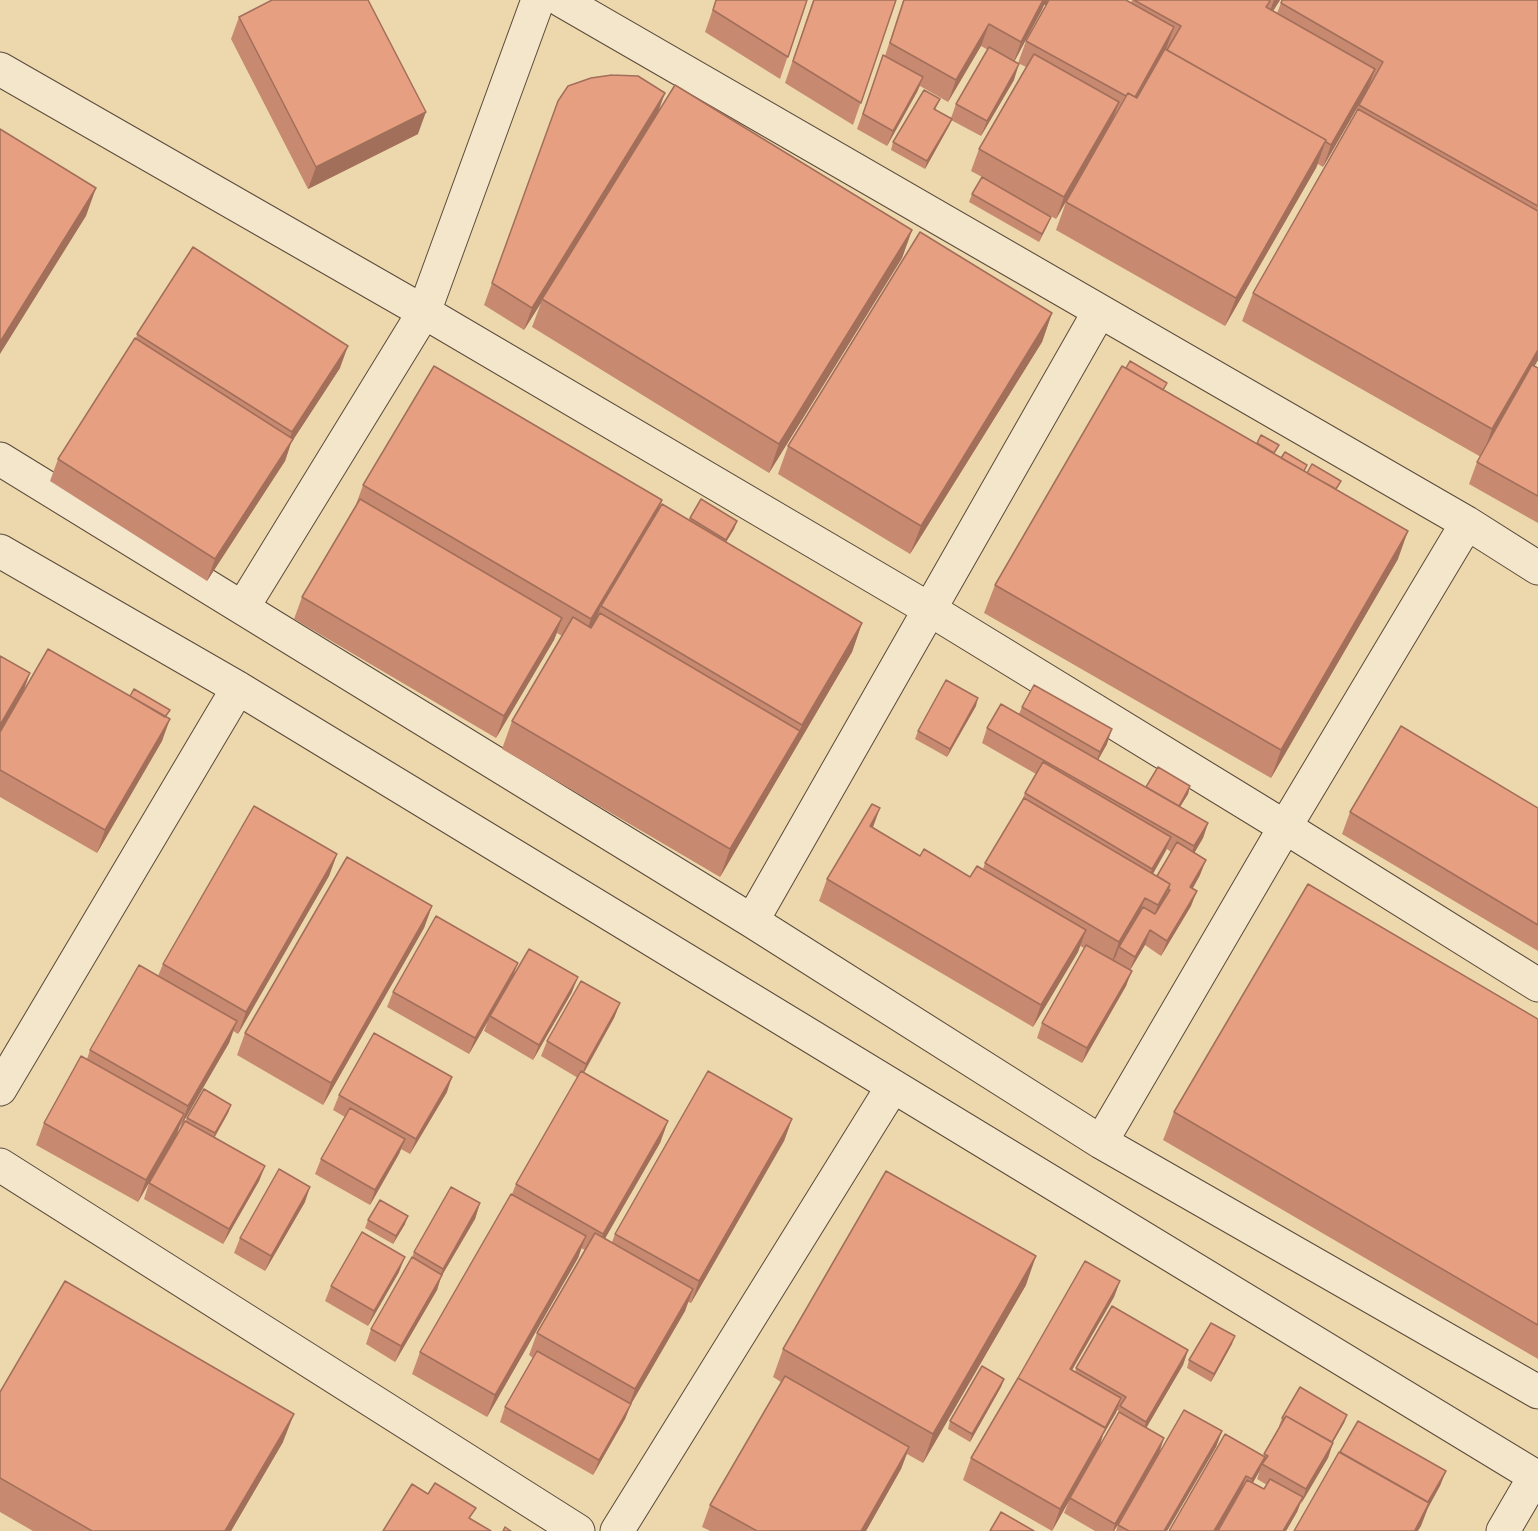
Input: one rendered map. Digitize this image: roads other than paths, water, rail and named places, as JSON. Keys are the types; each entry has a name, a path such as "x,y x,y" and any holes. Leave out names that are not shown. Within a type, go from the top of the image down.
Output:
{"street":[{"path":"243,607 424,312 538,0"},
{"path":"561,0 1467,524 1538,568"},
{"path":"0,69 424,312 929,609 1538,984"},
{"path":"752,921 1100,312"},
{"path":"0,459 752,921 1101,1142 1538,1392"},
{"path":"1101,1142 1285,827 1467,524"},
{"path":"0,551 238,688 1537,1476 1503,1531"},
{"path":"0,1089 238,688"},
{"path":"617,1531 893,1086"},
{"path":"0,1165 578,1531"}]}
